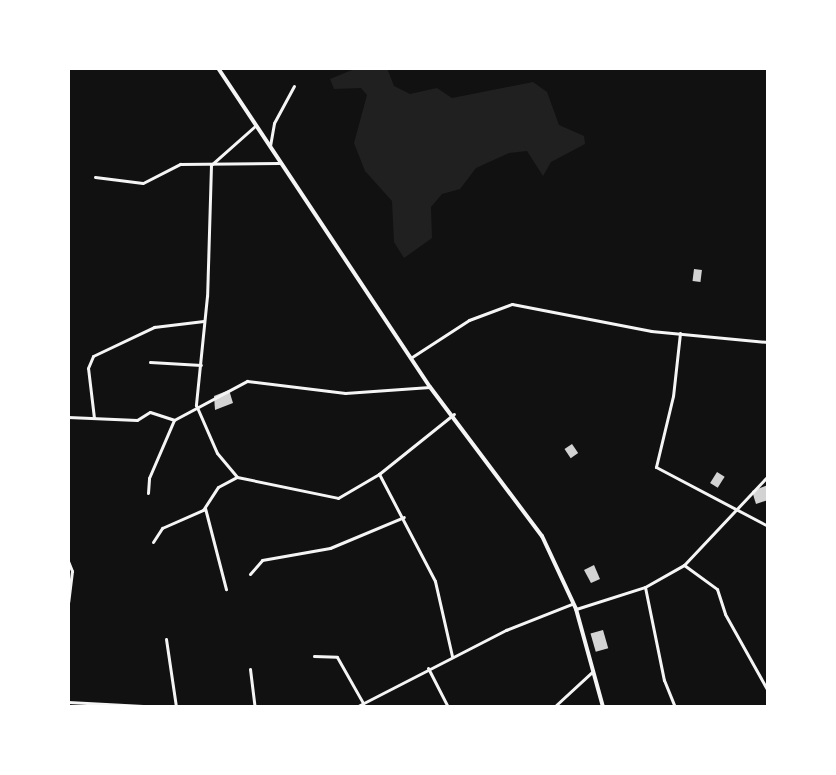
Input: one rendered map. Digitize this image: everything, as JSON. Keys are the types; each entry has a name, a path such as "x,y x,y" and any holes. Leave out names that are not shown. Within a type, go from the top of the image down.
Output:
{"main road":[{"path":"218,68 430,387 454,414 542,536 575,606 603,707"}],"street":[{"path":"270,150 274,123 294,86"},
{"path":"255,126 211,165 204,321 196,405 217,453 237,477 338,498 379,474 454,414"},
{"path":"95,177 143,183 164,176 175,164 279,163"},
{"path":"412,357 469,320 512,304 680,333 768,342"},
{"path":"94,418 90,358 154,327 204,321"},
{"path":"680,333 673,396 656,467 768,526"},
{"path":"150,362 201,365"},
{"path":"148,493 149,478 174,420 196,405 258,379 322,392 430,387"},
{"path":"68,417 137,420 150,412 174,420"},
{"path":"379,474 404,517 441,597 452,656"},
{"path":"356,707 452,656 575,606 645,587 684,565 711,541 735,507 768,476"},
{"path":"153,542 162,528 205,508 218,487 237,477"},
{"path":"205,508 226,589"},
{"path":"250,574 262,560 330,548 404,517"},
{"path":"68,561 68,602"},
{"path":"684,565 703,574 717,589 768,691"},
{"path":"645,587 664,680 675,707"},
{"path":"166,639 176,707"},
{"path":"314,656 337,657 363,703"},
{"path":"428,668 448,707"},
{"path":"250,669 255,707"},
{"path":"554,707 593,671"},
{"path":"68,702 162,707"}],"shaded area":[{"path":"357,68 387,68 394,86 410,94 437,88 452,98 533,82 547,92 559,125 584,136 585,144 551,162 543,176 527,151 509,153 476,168 460,189 442,194 431,207 432,238 404,258 394,242 392,201 365,171 354,143 367,95 361,88 334,89 330,79"}],"building":[{"path":"694,269 702,270 700,282 693,281"},
{"path":"229,390 233,403 215,410 214,396"},
{"path":"572,444 578,453 571,458 565,449"},
{"path":"717,472 725,477 718,488 710,483"},
{"path":"768,485 768,500 756,504 752,491"},
{"path":"594,565 600,579 591,583 584,570"},
{"path":"603,630 608,648 596,652 591,634"}]}
